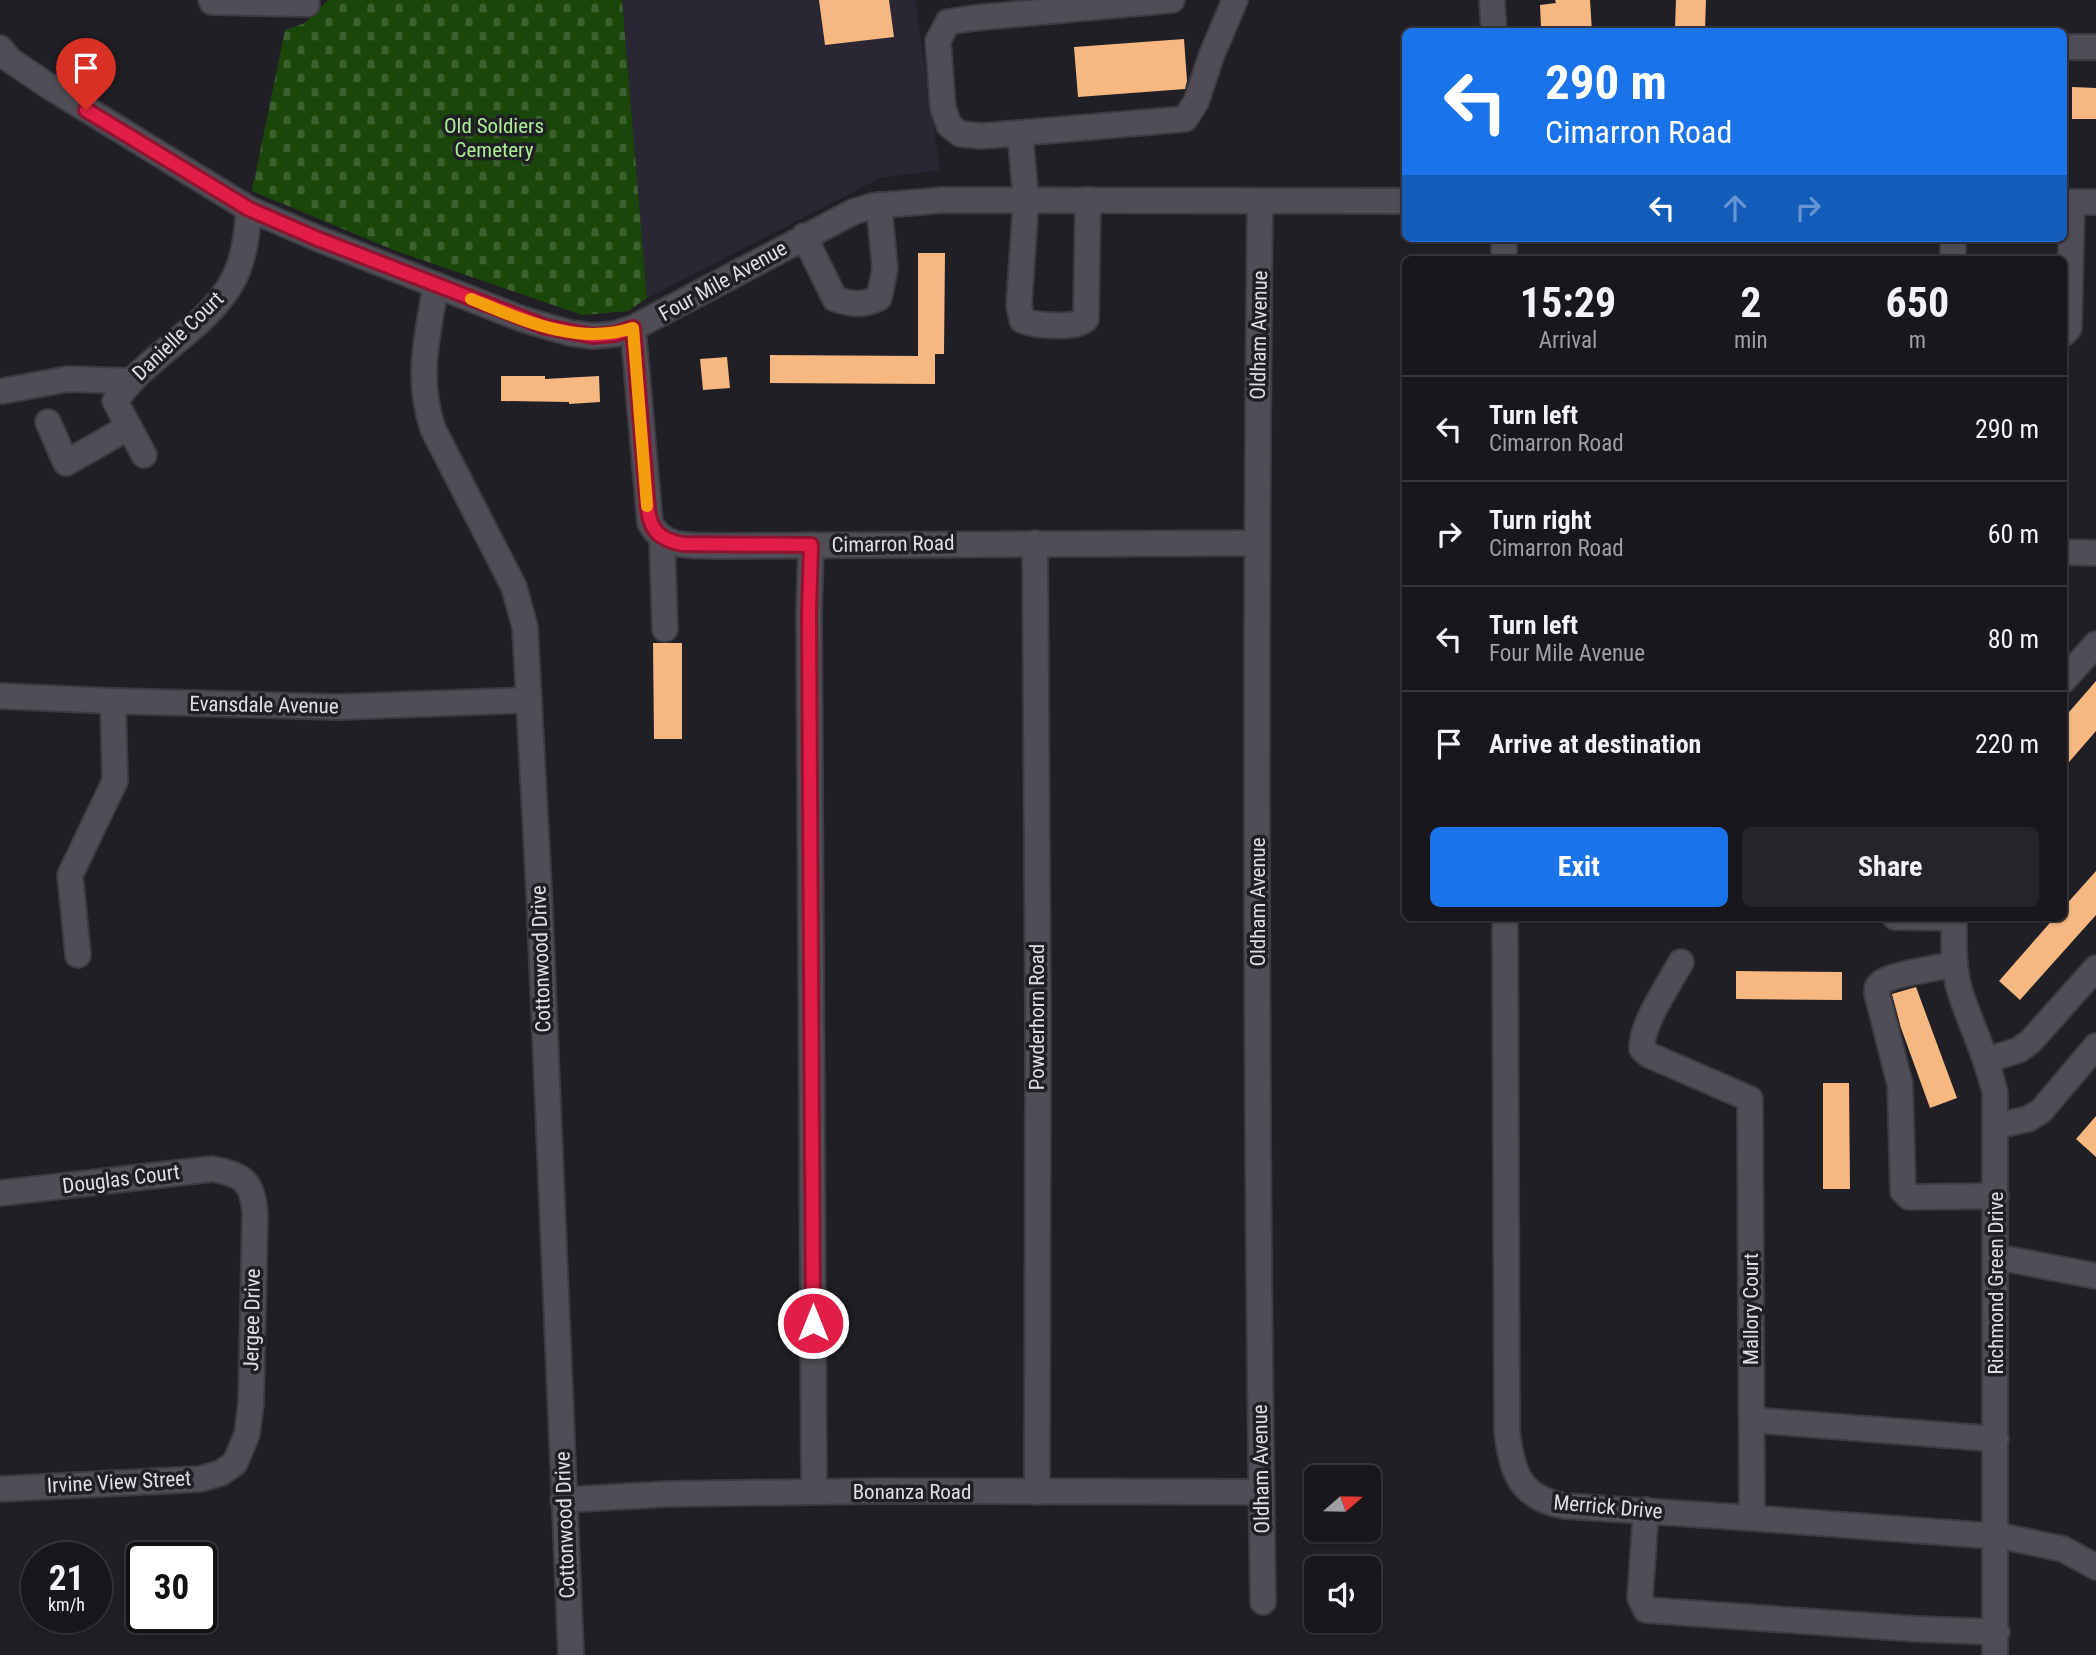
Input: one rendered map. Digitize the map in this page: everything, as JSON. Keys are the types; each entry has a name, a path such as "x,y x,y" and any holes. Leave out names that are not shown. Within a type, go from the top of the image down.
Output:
{"street":[{"path":"211,0 307,4"},
{"path":"1172,0 1058,5 948,22 938,41 943,108 949,125 960,134 982,136 1185,119 1196,102 1212,54 1235,0"},
{"path":"1492,0 1494,28"},
{"path":"2067,47 2096,47"},
{"name":"Four Mile Avenue","path":"3,55 249,209 522,319 570,333 593,336 615,334 633,328 804,236 853,212 879,205 944,200 1402,201"},
{"path":"1020,133 1026,200 1019,305 1022,320 1075,326 1086,319 1088,200"},
{"name":"Oldham Avenue","path":"1261,202 1256,543 1263,1602"},
{"path":"2067,330 2077,202"},
{"path":"804,236 835,299 850,304 869,303 879,298 885,269 879,205"},
{"name":"Danielle Court","path":"144,455 115,401 131,381 220,299 232,281 239,263 247,234 249,209"},
{"name":"Cottonwood Drive","path":"436,285 423,373 427,410 433,429 495,549 521,607 525,627 553,1193 570,1655"},
{"path":"633,328 648,510 650,523 656,534 662,538 665,629"},
{"path":"3,391 68,379 131,381"},
{"path":"48,422 66,463 129,427"},
{"name":"Cimarron Road","path":"662,538 683,544 1256,543"},
{"name":"Powderhorn Road","path":"1035,543 1038,970 1037,1492"},
{"path":"811,545 809,613 814,1492"},
{"path":"2067,552 2096,553"},
{"path":"2067,677 2096,644"},
{"name":"Evansdale Avenue","path":"0,696 339,707 529,701"},
{"path":"78,955 70,875 115,781 113,701"},
{"name":"Merrick Drive","path":"1505,921 1507,1404 1510,1453 1515,1472 1524,1488 1546,1503 1581,1508 1646,1510 2035,1541 2063,1549 2096,1567"},
{"name":"Richmond Green Drive","path":"1954,921 1955,964 1959,986 1987,1060 1995,1093 1996,1643"},
{"name":"Mallory Court","path":"1681,962 1646,1027 1642,1049 1649,1055 1750,1099 1752,1518"},
{"path":"1955,964 1896,977 1881,982 1877,987 1900,1084 1903,1191 1909,1197 1996,1196"},
{"path":"1987,1060 2019,1050 2031,1041 2096,968"},
{"path":"1996,1126 2028,1119 2041,1111 2096,1046"},
{"name":"Douglas Court","path":"0,1193 196,1169 226,1171 241,1178"},
{"name":"Jergee Drive","path":"235,1463 247,1434 251,1403 255,1214 250,1187 241,1178"},
{"path":"1997,1256 2096,1276"},
{"path":"1752,1420 1996,1439"},
{"name":"Irvine View Street","path":"0,1489 200,1479 221,1473 235,1463"},
{"name":"Bonanza Road","path":"563,1500 667,1494 814,1492 1261,1492"},
{"path":"1646,1510 1640,1598 1646,1610 1917,1629 1996,1643"}],"shaded area":[{"path":"622,0 915,0 940,170 880,178 647,298"}],"green space":[{"name":"Old Soldiers Cemetery","path":"328,0 622,0 647,298 628,311 582,315 396,251 252,191 285,30 305,23"}],"building":[{"path":"819,0 889,0 894,37 825,45"},
{"path":"1555,0 1590,0 1592,28 1541,27 1540,5 1556,3"},
{"path":"1676,0 1706,0 1705,28 1675,28"},
{"path":"1184,39 1187,81 1185,89 1078,97 1074,47"},
{"path":"2072,87 2096,88 2096,119 2072,119"},
{"path":"918,253 945,253 944,354 935,354 935,384 770,383 770,355 918,356"},
{"path":"727,357 730,388 703,390 700,359"},
{"path":"501,376 545,376 545,379 599,376 600,402 569,404 501,401"},
{"path":"653,643 682,643 682,739 654,739"},
{"path":"2096,681 2096,731 2067,764 2067,714"},
{"path":"2096,871 2096,915 2020,1000 1999,981 2052,921 2067,921 2067,904"},
{"path":"1736,971 1842,972 1842,1000 1736,999"},
{"path":"1916,987 1957,1098 1930,1108 1901,1028 1892,994"},
{"path":"1823,1083 1849,1083 1850,1189 1823,1189"},
{"path":"2096,1116 2096,1157 2076,1139"}],"slow traffic":[{"path":"471,299 522,319 570,333 593,336 615,334 633,328 637,350 647,506"}],"route":[{"path":"86,110 249,209 318,239 546,327 593,336 615,334 633,328 637,350 648,510 650,523 656,534 683,544 811,545 809,613 813,1323"}]}
